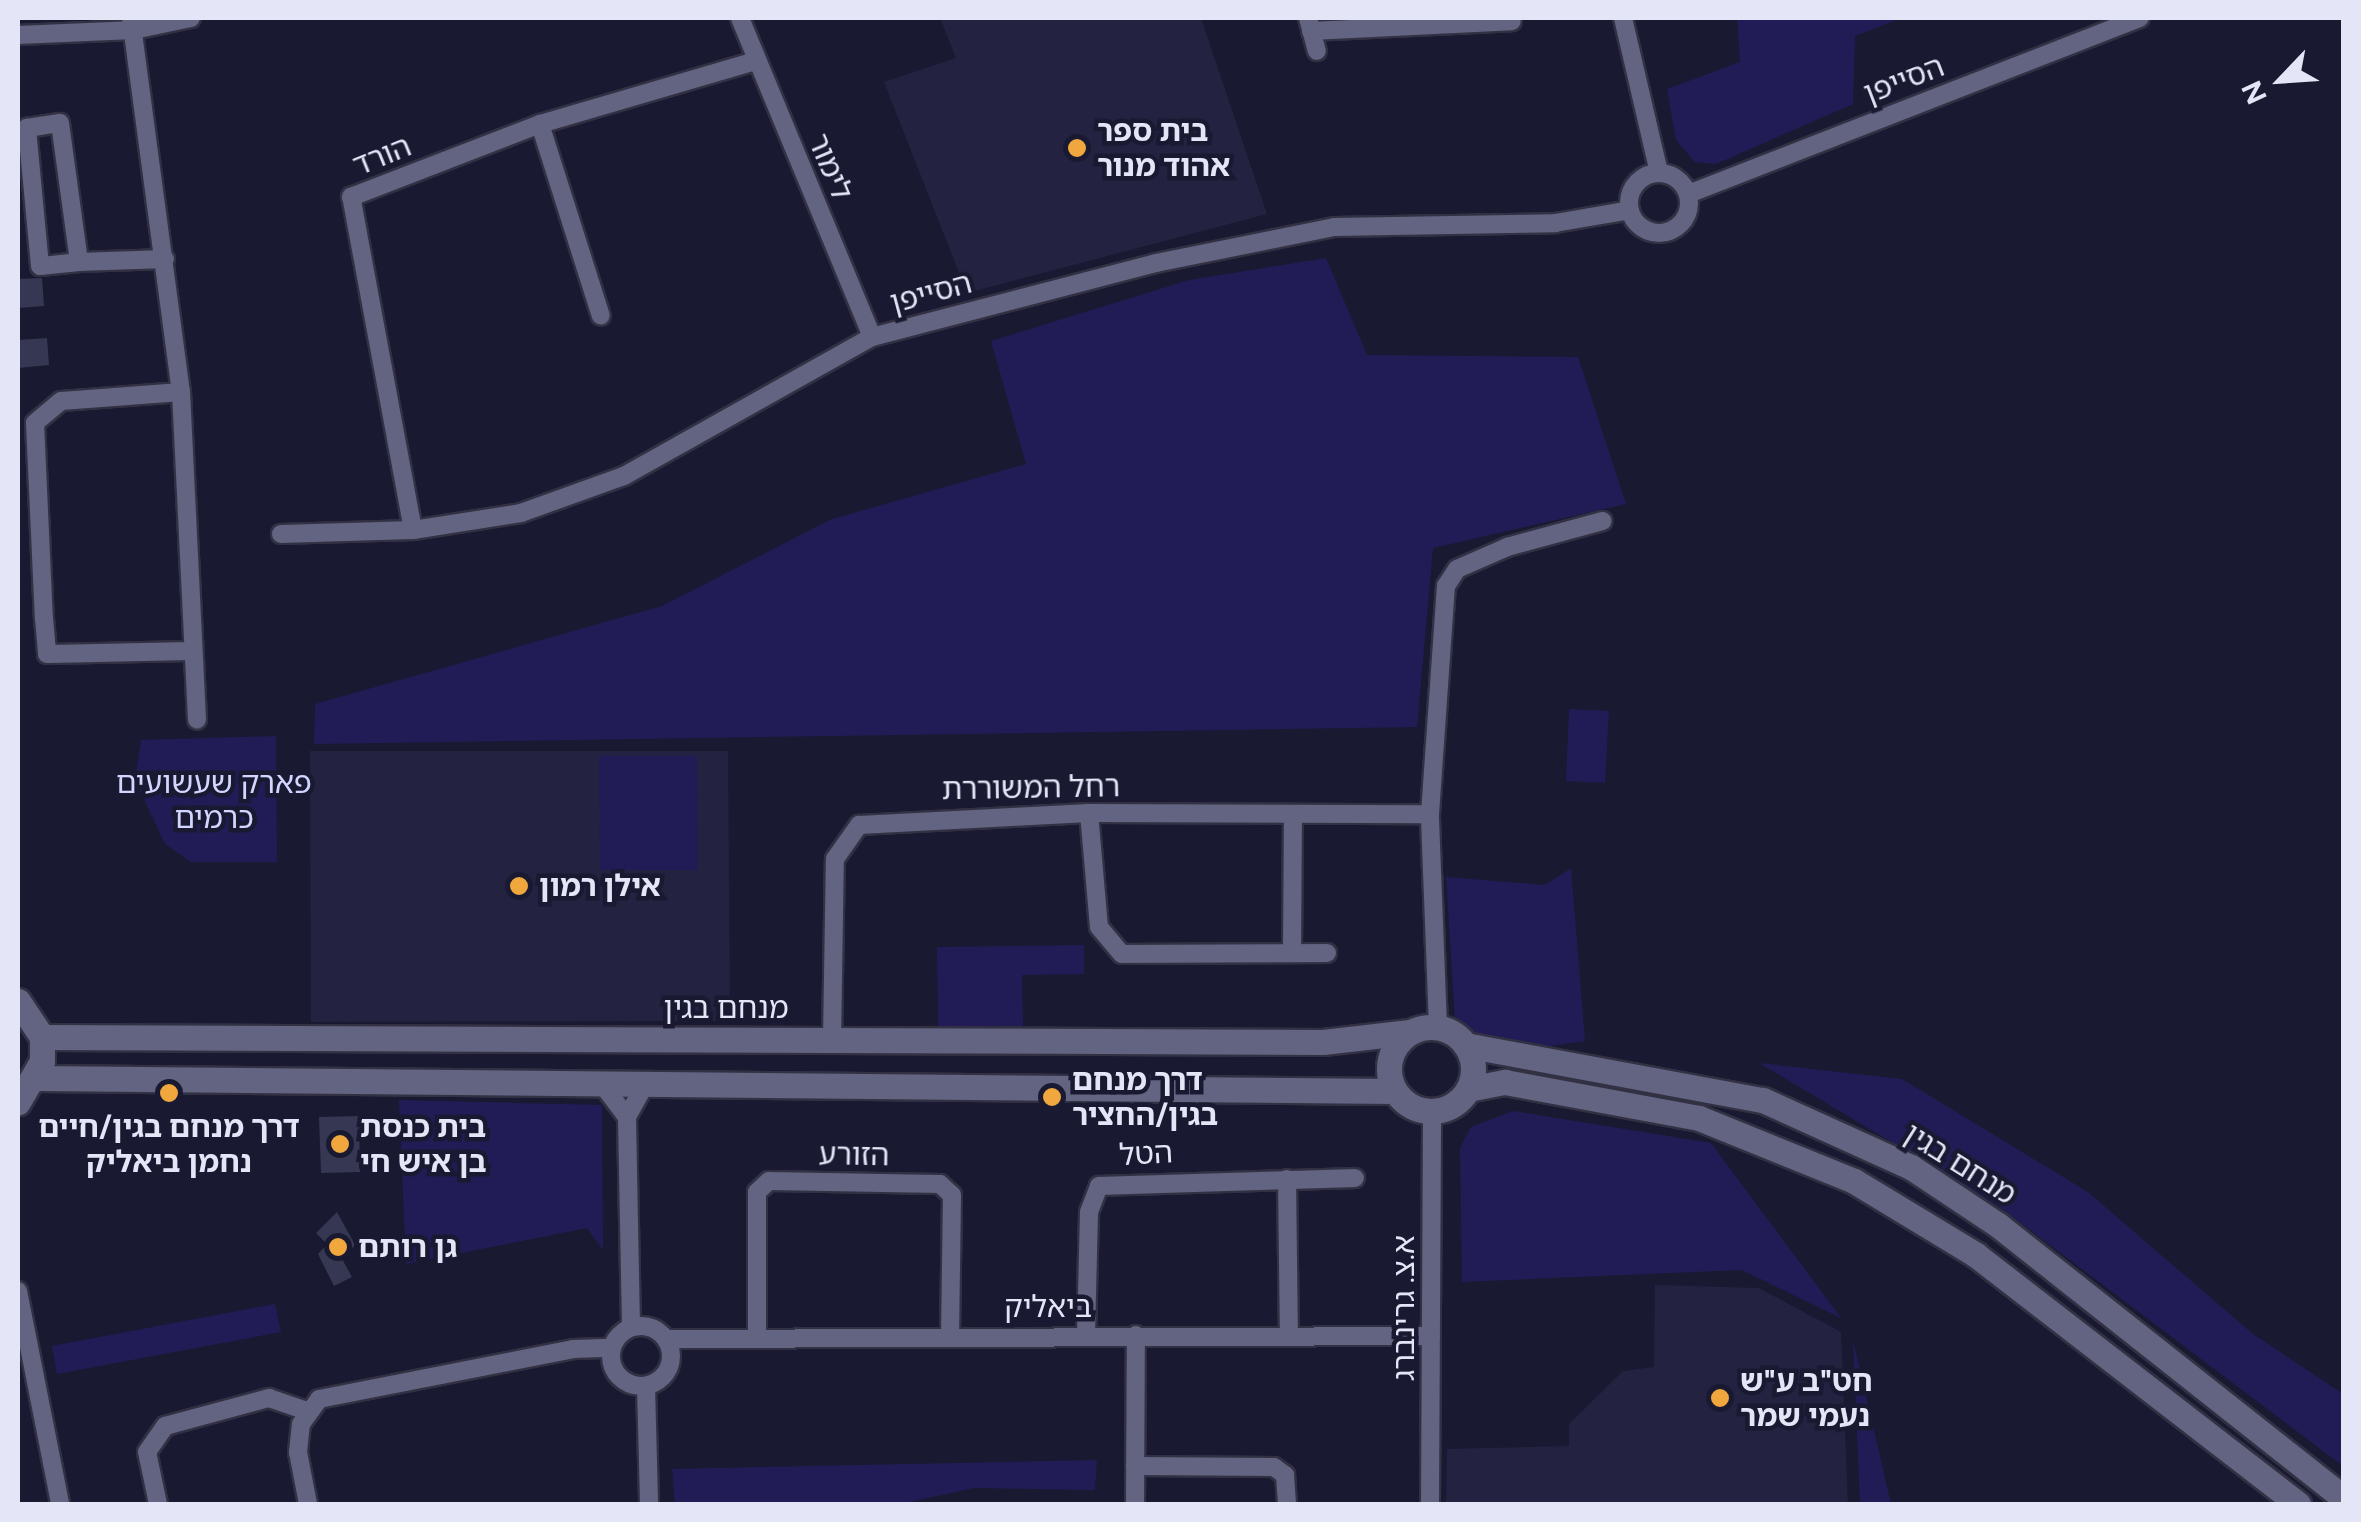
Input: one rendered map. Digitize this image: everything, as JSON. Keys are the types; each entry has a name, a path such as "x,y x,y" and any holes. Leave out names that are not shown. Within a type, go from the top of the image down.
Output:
{"main road":[{"path":"18,1001 42,1037 37,1078 18,1102"},
{"path":"1394,1091 1390,1054 1409,1032 1438,1027 1465,1045 1473,1067 1468,1089"},
{"name":"מנחם בגין","path":"42,1037 1323,1042 1409,1032"},
{"name":"מנחם בגין","path":"1465,1045 1763,1100 1911,1168 1998,1225 2344,1498"},
{"path":"37,1078 605,1088 1394,1091 1432,1112 1468,1089 1505,1082 1699,1118 1854,1181 1976,1256 2298,1504"}],"street":[{"path":"18,35 191,18"},
{"name":"לימור","path":"740,18 872,337"},
{"path":"1622,18 1658,173"},
{"name":"הסייפן","path":"1688,194 2140,18"},
{"path":"1316,52 1310,24 1512,21"},
{"path":"133,24 180,392 197,720"},
{"name":"הורד","path":"413,530 351,197 540,124 755,61"},
{"path":"79,262 60,124 27,128 40,266 164,260"},
{"path":"540,124 600,316"},
{"path":"1658,173 1679,180 1688,194 1686,218 1670,232 1649,231 1630,210 1636,183 1658,173"},
{"name":"הסייפן","path":"280,534 413,530 521,514 624,476 872,337 1156,263 1334,228 1554,223 1630,210"},
{"path":"180,392 60,401 36,424 44,618 47,654 193,651"},
{"path":"1438,1027 1430,814 1446,586 1458,569 1506,547 1603,521"},
{"path":"1089,813 1106,943 1122,954 1327,953"},
{"name":"רחל המשוררת","path":"832,1041 835,859 843,840 887,818 1089,813 1430,814"},
{"path":"1292,952 1293,814"},
{"path":"605,1088 627,1117"},
{"path":"158,1504 147,1452 165,1426 268,1398 307,1411 346,1391 611,1348 631,1327 634,1275 627,1117 644,1088"},
{"name":"א.צ. גרינברג","path":"1430,1504 1432,1112"},
{"name":"הטל","path":"1086,1335 1090,1212 1099,1186 1355,1178"},
{"path":"1287,1179 1289,1336"},
{"name":"הזורע","path":"756,1334 757,1192 769,1181 940,1184 952,1194 950,1334"},
{"path":"634,1275 650,1327 666,1339 668,1368 646,1386"},
{"path":"18,1291 60,1504"},
{"path":"631,1327 650,1327"},
{"name":"ביאליק","path":"666,1339 756,1334 1431,1336"},
{"path":"1135,1504 1136,1335"},
{"path":"611,1348 618,1376 646,1386"},
{"path":"646,1386 649,1504"},
{"path":"307,1411 298,1452 308,1504"},
{"path":"1135,1466 1274,1468 1286,1475 1288,1504"}],"shaded area":[{"name":"בית ספר אהוד מנור","path":"940,18 1201,18 1267,214 967,293 884,82 956,58"},
{"name":"אילן רמון","path":"310,751 728,751 730,1021 311,1022"},
{"name":"חט\"ב ע\"ש נעמי שמר","path":"1655,1285 1759,1288 1841,1332 1848,1504 1446,1504 1447,1449 1569,1446 1569,1424 1623,1371 1654,1367"}],"green space":[{"path":"1737,18 1901,18 1855,36 1853,104 1716,164 1695,162 1676,140 1667,89 1740,62"},
{"path":"1326,258 1367,355 1578,357 1626,504 1433,548 1417,727 314,744 315,704 662,606 832,519 1026,464 991,341 1189,280"},
{"path":"1569,709 1609,711 1605,783 1566,781"},
{"name":"פארק שעשועים כרמים","path":"276,736 277,862 191,862 165,844 135,780 141,740"},
{"path":"599,756 697,756 698,870 600,870"},
{"path":"1571,868 1585,1041 1529,1049 1481,1042 1455,1019 1446,877 1545,885"},
{"path":"1084,945 1084,974 1022,975 1023,1026 938,1027 937,947"},
{"path":"1759,1063 1902,1079 2088,1192 2253,1334 2343,1394 2343,1466 1997,1205"},
{"path":"399,1100 602,1105 603,1250 587,1228 406,1264"},
{"path":"1513,1111 1711,1143 1841,1318 1742,1270 1462,1282 1460,1148 1471,1127"},
{"path":"275,1304 281,1332 57,1374 52,1346"},
{"path":"1853,1340 1891,1504 1860,1504"},
{"path":"1097,1460 1095,1490 974,1488 900,1504 675,1504 672,1469"}],"building":[{"path":"42,278 44,306 18,308 18,279"},
{"path":"47,338 49,365 18,368 18,340"},
{"name":"בית כנסת בן איש חי","path":"359,1116 360,1172 321,1173 319,1117"},
{"name":"גן רותם","path":"337,1212 355,1245 342,1259 352,1277 334,1286 318,1254 327,1244 316,1233"}],"place":[{"name":"בית ספר אהוד מנור","path":"1077,148"},
{"name":"אילן רמון","path":"519,886"},
{"name":"דרך מנחם בגין/חיים נחמן ביאליק","path":"169,1093"},
{"name":"דרך מנחם בגין/החציר","path":"1052,1097"},
{"name":"בית כנסת בן איש חי","path":"340,1144"},
{"name":"גן רותם","path":"338,1247"},
{"name":"חט\"ב ע\"ש נעמי שמר","path":"1720,1398"}]}
